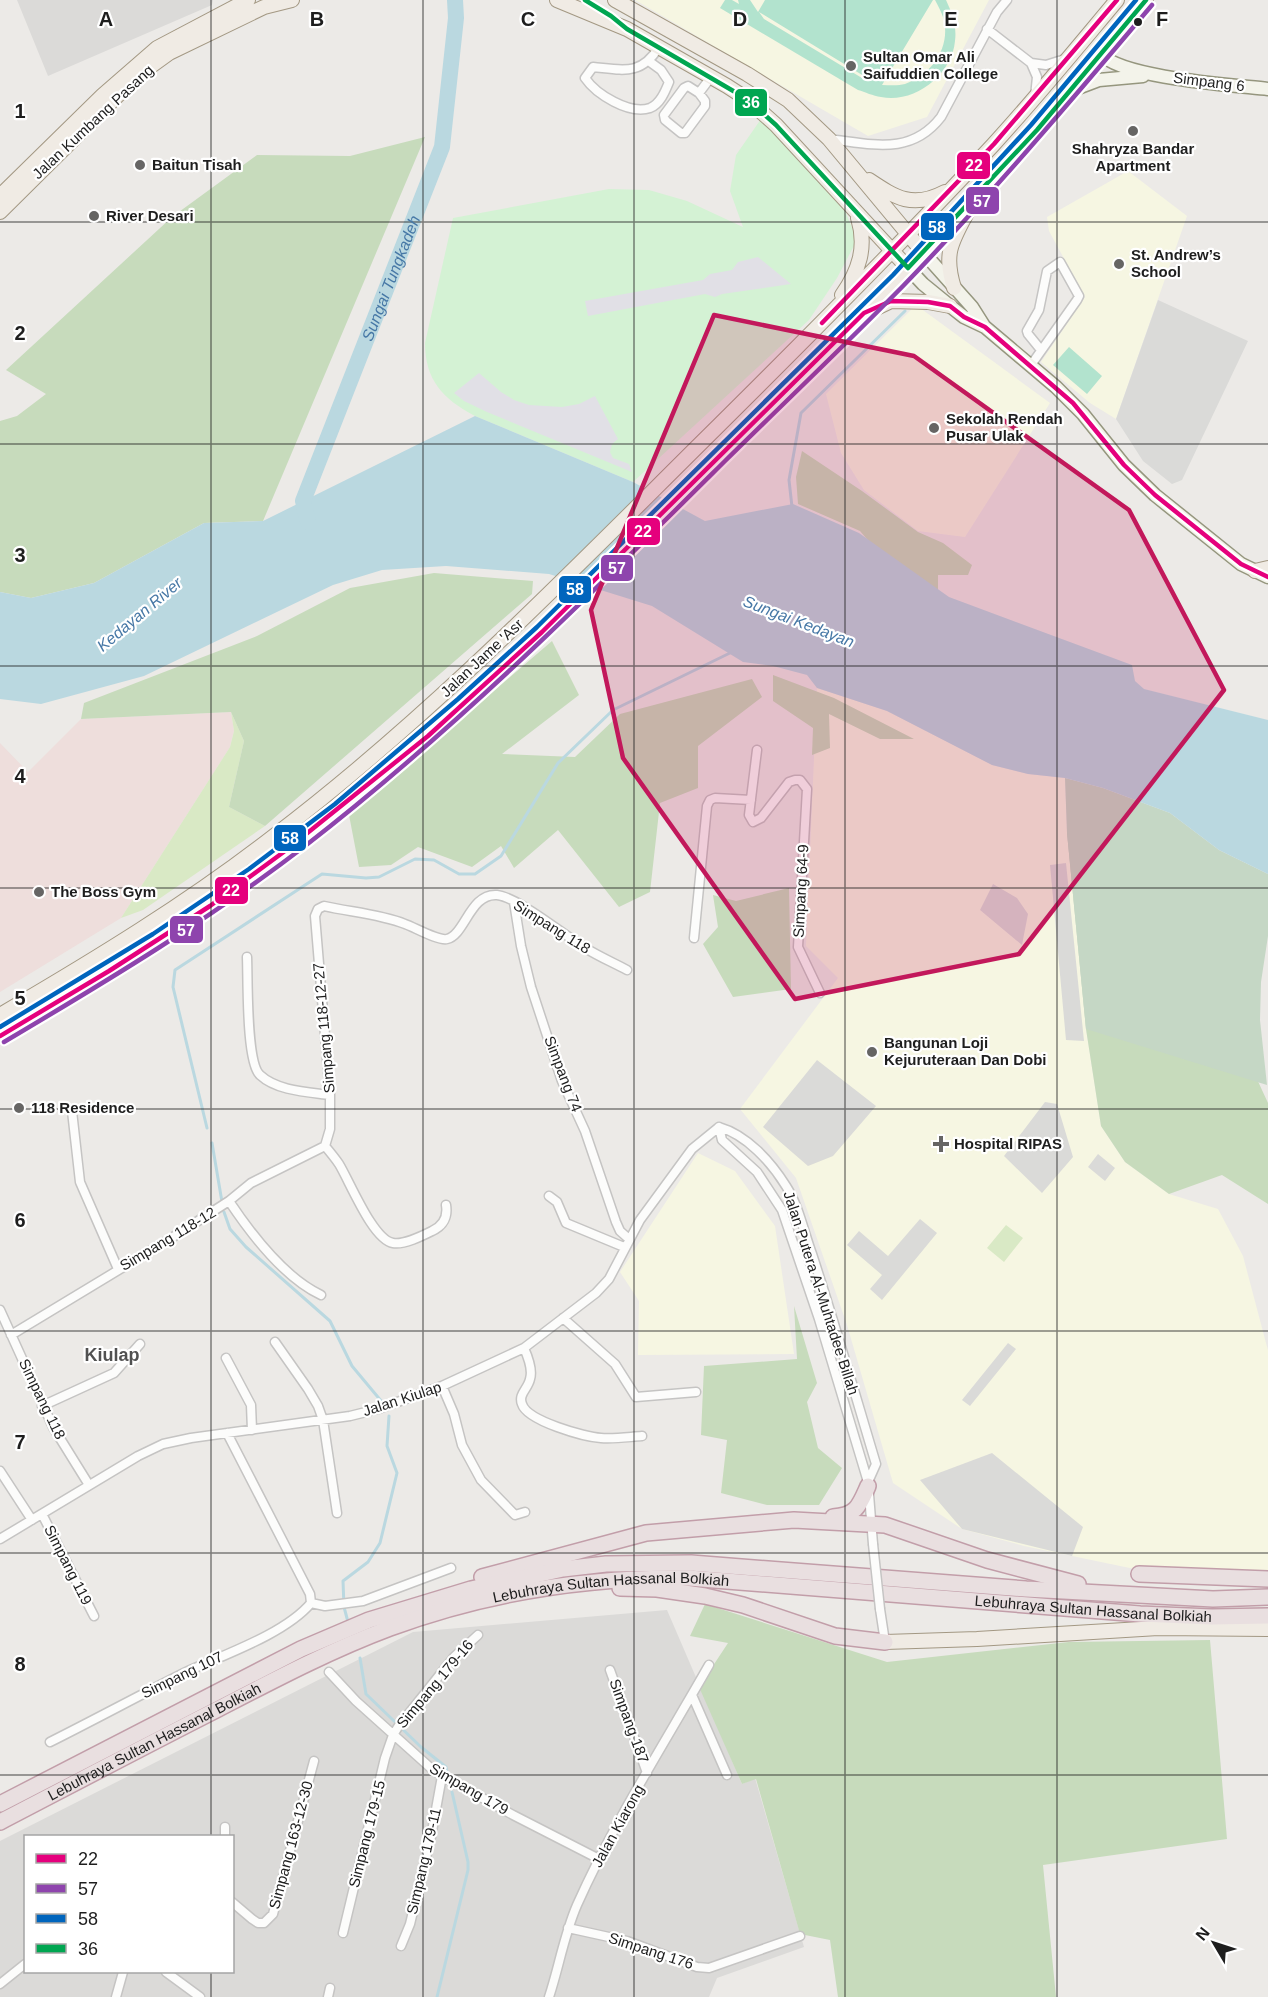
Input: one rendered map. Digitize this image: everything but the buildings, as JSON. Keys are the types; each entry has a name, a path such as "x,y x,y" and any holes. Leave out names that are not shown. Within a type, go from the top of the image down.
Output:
{"highway":[{"path":"418,1604 450,1588 489,1575 646,1533 846,1516 860,1504 868,1484"},
{"path":"794,1520 885,1525 1008,1566 1116,1593"},
{"name":"Lebuhraya Sultan Hassanal Bolkiah","path":"0,1804 301,1649 369,1620 471,1589 563,1569 652,1562 765,1568 1026,1589 1213,1599 1268,1597"},
{"path":"1140,1574 1268,1579"},
{"name":"Lebuhraya Sultan Hassanal Bolkiah","path":"0,1822 255,1690 348,1645 430,1615 521,1593 589,1582 647,1577 689,1578 1140,1614 1212,1617 1268,1616"},
{"path":"521,1593 615,1588 657,1589 705,1596 742,1605 835,1636 885,1641"}],"main road":[{"name":"Jalan Kumbang Pasang","path":"0,196 103,95 157,48 248,0"},
{"name":"Jalan Kumbang Pasang","path":"0,212 111,102 151,66 170,53 264,7 292,0"},
{"path":"557,0 627,29 747,99 762,112 923,284 964,317 985,327 1073,403 1124,465 1148,489 1229,555 1265,572"},
{"path":"585,0 612,16 627,29"},
{"path":"615,0 768,87 794,105 858,172 923,252 972,307 985,327"},
{"name":"Jalan Jame 'Asr","path":"0,1015 199,891 274,837 414,721 520,623 822,324 1035,98 1117,0"},
{"name":"Jalan Jame 'Asr","path":"0,1036 159,940 210,906 285,851 428,736 542,632 908,268 1037,130 1146,0"},
{"name":"Simpang 6","path":"1101,54 1110,62 1150,75 1268,89"},
{"name":"Simpang 6","path":"1070,91 1099,80 1150,75"},
{"path":"858,172 897,198 911,201 935,197 952,188"},
{"path":"954,288 950,275 949,250 978,193"},
{"path":"837,340 822,324 856,271 863,239 857,213"},
{"path":"864,313 891,302 928,302 950,306"},
{"path":"0,1009 19,1004"},
{"path":"885,1641 977,1639 1158,1628 1268,1629"}],"street":[{"path":"828,139 895,145 921,137 931,130 941,117 997,12 1007,0"},
{"path":"987,30 1030,63 1037,77 1035,98"},
{"path":"650,62 662,70 669,82 663,96 650,108 635,109 613,102 585,78 593,67 628,71 650,62 659,47"},
{"path":"1030,63 1046,65 1068,58"},
{"path":"699,93 711,77"},
{"path":"686,86 699,93 705,101 705,106 685,133 681,133 665,120 664,115 686,86"},
{"path":"1031,365 1078,297 1078,293 1060,262 1047,271 1041,304 1027,331 1041,350"},
{"path":"694,938 710,800 716,798 751,800 757,750"},
{"name":"Simpang 64-9","path":"751,800 750,819 753,822 757,821 789,782 795,780 804,784 807,789 798,947 820,993"},
{"name":"Simpang 118","path":"318,909 324,906 402,922 440,938 448,939 454,935 473,908 485,898 497,895 514,902 587,949 627,970"},
{"name":"Simpang 74","path":"514,902 531,987 562,1081 585,1131 615,1222 627,1243"},
{"name":"Simpang 118-12-27","path":"318,909 315,916 330,1095 330,1129 325,1146"},
{"path":"247,957 249,1022 253,1062 258,1074 270,1083 330,1095"},
{"path":"72,1111 80,1182 118,1269"},
{"name":"Jalan Kiulap","path":"0,1539 89,1485 163,1444 323,1420 378,1409 442,1386 524,1348 596,1293 609,1279 640,1220 692,1149 719,1127"},
{"name":"Jalan Putera Al-Muhtadee Billah","path":"719,1127 735,1132 752,1147 770,1164 788,1188 832,1316 876,1464 868,1484"},
{"name":"Jalan Putera Al-Muhtadee Billah","path":"719,1127 723,1140 757,1172 782,1210 816,1309 868,1484 870,1523 885,1641"},
{"path":"325,1146 338,1163 374,1229 383,1239 392,1243 401,1243 430,1233 439,1228 445,1220 446,1205"},
{"name":"Simpang 118-12","path":"12,1335 229,1201 251,1183 325,1146"},
{"path":"549,1196 557,1202 566,1223 627,1243"},
{"path":"229,1201 246,1226 274,1258 310,1290 321,1295"},
{"name":"Simpang 118","path":"0,1310 42,1406 89,1485"},
{"path":"563,1318 615,1364 636,1397 696,1392"},
{"path":"275,1342 318,1406 323,1420 337,1513"},
{"path":"42,1406 114,1373 140,1344"},
{"path":"524,1348 529,1360 531,1378 522,1394 521,1402 524,1409 532,1416 578,1434 599,1438 642,1436"},
{"path":"226,1358 251,1405 252,1430"},
{"path":"442,1386 454,1414 462,1445 481,1480 515,1515 525,1512"},
{"path":"227,1433 310,1594 311,1603 325,1606 363,1601 451,1568"},
{"path":"0,1471 32,1520"},
{"name":"Simpang 119","path":"42,1514 94,1616"},
{"name":"Simpang 107","path":"50,1742 265,1635 296,1618 311,1603"},
{"name":"Simpang 179-16","path":"393,1734 454,1657 478,1635"},
{"name":"Jalan Kiarong","path":"549,1997 568,1928 599,1859 709,1665"},
{"name":"Simpang 187","path":"610,1670 647,1773"},
{"name":"Simpang 179","path":"329,1672 340,1686 434,1772 599,1859"},
{"path":"692,1695 727,1775"},
{"name":"Simpang 179-15","path":"343,1933 393,1734"},
{"name":"Simpang 163-12-30","path":"234,1904 258,1923 264,1923 273,1914 314,1761"},
{"name":"Simpang 179-11","path":"401,1946 410,1924 431,1837 442,1776"},
{"name":"Simpang 176","path":"568,1928 627,1941 698,1967 709,1968 800,1936"},
{"path":"0,1984 24,1965"},
{"path":"116,1997 122,1973"},
{"path":"169,1973 200,1997"}],"highlighted area":[{"path":"714,315 914,356 1129,510 1224,690 1019,954 795,999 623,758 591,610"}],"shaded area":[{"path":"17,0 213,0 212,5 48,76"},
{"name":"Sultan Omar Ali Saifuddien College","path":"635,0 989,0 927,117 868,136"},
{"name":"St. Andrew’s School","path":"1128,171 1187,216 1116,419 1090,403 1041,362 1085,297 1049,231 1047,217"},
{"path":"758,257 791,284 715,297 705,294 588,316 585,301 703,280 710,274 732,270 738,262"},
{"path":"1158,300 1248,341 1182,480 1172,484 1143,461 1116,419"},
{"name":"Sekolah Rendah Pusar Ulak","path":"916,305 1050,403 965,537 918,531 864,490 841,453 826,394"},
{"path":"479,373 501,392 529,405 562,407 579,404 595,396 618,439 612,444 610,452 613,458 629,464 632,472 487,412 464,401 454,393"},
{"name":"Hospital RIPAS","path":"817,688 887,711 992,765 1028,774 1065,778 1067,833 1086,1029 1101,1126 1125,1162 1169,1194 1218,1209 1243,1256 1268,1350 1268,1571 1255,1573 1149,1572 1024,1546 962,1529 893,1483 847,1325 796,1178 740,1109 838,978 806,946"},
{"path":"231,712 234,731 230,747 121,918 0,992 0,743 28,772 81,719"},
{"path":"1065,778 1103,788 1170,813 1219,850 1268,874 1268,936 1261,982 1260,1020 1267,1085 1086,1029 1067,833"},
{"path":"1066,863 1084,1041 1066,1040 1050,865"},
{"path":"993,884 1017,898 1028,914 1022,945 980,910"},
{"path":"817,1060 876,1106 833,1156 808,1166 763,1127"},
{"path":"1045,1102 1057,1104 1073,1157 1042,1193 1004,1156"},
{"path":"698,1153 735,1171 775,1226 794,1354 638,1355 639,1301 620,1272"},
{"path":"1098,1154 1115,1168 1105,1181 1088,1167"},
{"path":"920,1219 937,1233 882,1300 870,1289 882,1275 847,1245 859,1231 888,1256"},
{"path":"1008,1343 1016,1349 970,1406 962,1400"},
{"path":"992,1453 1083,1527 1072,1556 962,1529 920,1480"},
{"path":"667,1610 742,1784 755,1778 804,1947 717,1978 709,1997 0,1997 0,1841 413,1632"}],"green space":[{"path":"725,0 732,0 739,4 738,0 750,0 758,12 765,0 933,0 882,85 902,85 915,80 924,74 938,58 945,38 945,28 935,0 946,0 954,20 955,41 947,65 929,84 906,96 881,97 858,90 720,8","holes":["759,12 872,81 862,78 764,19"]},
{"path":"761,119 841,201 857,240 837,278 809,320 633,482 475,416 454,403 438,387 428,368 425,343 453,218 609,189 649,190 687,201 743,227 730,191 736,155"},
{"path":"425,137 263,521 204,523 94,583 31,598 0,592 0,421 17,416 46,394 6,370 172,217 257,155 350,156"},
{"path":"1069,347 1102,376 1087,394 1053,365"},
{"path":"802,451 918,532 943,543 972,565 968,575 938,575 938,593 884,559 860,531 798,504 796,477"},
{"path":"434,573 533,581 532,594 265,826 229,807 244,741 231,712 81,719 84,703 257,636 350,588"},
{"path":"552,641 579,695 502,754 575,757 620,714 752,679 762,697 698,746 698,788 660,803 650,892 619,907 558,830 514,868 501,846 472,867 418,847 391,865 359,867 349,815"},
{"path":"773,675 834,698 914,739 880,739 829,714 830,748 812,755 813,728 773,701"},
{"path":"231,712 244,741 229,807 265,826 143,910 121,918 230,747 234,731"},
{"path":"1067,833 1089,836 1256,1077 1268,1103 1268,1204 1222,1175 1169,1194 1125,1162 1101,1126 1086,1029"},
{"path":"789,888 791,989 733,997 703,944 718,927 713,895 736,901"},
{"path":"1006,1225 1023,1238 1004,1262 987,1248"},
{"path":"794,1306 817,1383 807,1402 818,1448 842,1468 819,1505 767,1505 721,1493 727,1440 701,1435 704,1366 797,1359"},
{"path":"705,1604 887,1662 1069,1642 1210,1640 1227,1839 1043,1865 1056,1997 838,1997 830,1940 800,1934 756,1779 742,1784 699,1687 728,1643 690,1636"}],"water":[{"path":"475,416 633,482 705,521 793,504 859,533 949,597 1132,665 1135,681 1144,689 1268,720 1268,874 1219,850 1170,813 1103,788 1065,778 1028,774 992,765 887,711 817,688 807,675 773,666 743,662 652,606 549,574 446,566 382,570 333,585 144,676 41,704 0,699 0,592 31,598 94,583 204,523 263,521"}],"waterway":[{"name":"Sungai Tungkadeh","path":"308,522 303,501 442,147 456,18 455,0"},
{"path":"792,507 789,480 801,413 905,311"},
{"path":"207,1128 173,987 175,970 322,874 379,877 415,859 434,860 459,874 475,874 501,856 558,763 613,710 732,652"},
{"path":"212,1143 222,1202"},
{"path":"224,1212 230,1229 246,1247 330,1321 352,1366 382,1402"},
{"path":"348,1622 344,1607 343,1581 368,1562 380,1543 397,1473 387,1446 389,1416"},
{"path":"360,1658 366,1694 421,1747 446,1767 447,1774"},
{"path":"437,1997 468,1870 452,1792"}],"transit line":[{"name":"36","path":"585,0 627,29 747,99 776,125 908,268 1037,130 1146,0"},
{"name":"22","path":"822,323 994,144 1117,0"},
{"name":"58","path":"0,1027 153,934 249,869 335,804 458,699 537,627 893,275 1031,125 1136,0"},
{"name":"57","path":"4,1042 158,948 269,873 361,801 469,708 573,611 903,286 999,183 1152,5"},
{"name":"22","path":"0,1036 109,971 210,906 285,851 428,736 542,632 864,313 891,301 928,302 950,306 964,317 985,327 1073,403 1124,465 1155,495 1241,564 1268,577"}],"place":[{"name":"Sultan Omar Ali Saifuddien College","path":"851,66"},
{"name":"Shahryza Bandar Apartment","path":"1133,131"},
{"name":"Baitun Tisah","path":"140,165"},
{"name":"River Desari","path":"94,216"},
{"name":"St. Andrew’s School","path":"1119,264"},
{"name":"Sekolah Rendah Pusar Ulak","path":"934,428"},
{"name":"The Boss Gym","path":"39,892"},
{"name":"Bangunan Loji Kejuruteraan Dan Dobi","path":"872,1052"},
{"name":"118 Residence","path":"19,1108"},
{"name":"Hospital RIPAS","path":"941,1144"}],"district":[{"name":"Kiulap","path":"112,1355"}],"water label":[{"name":"Kedayan River","path":"139,614"},
{"name":"Sungai Kedayan","path":"799,621"}]}
